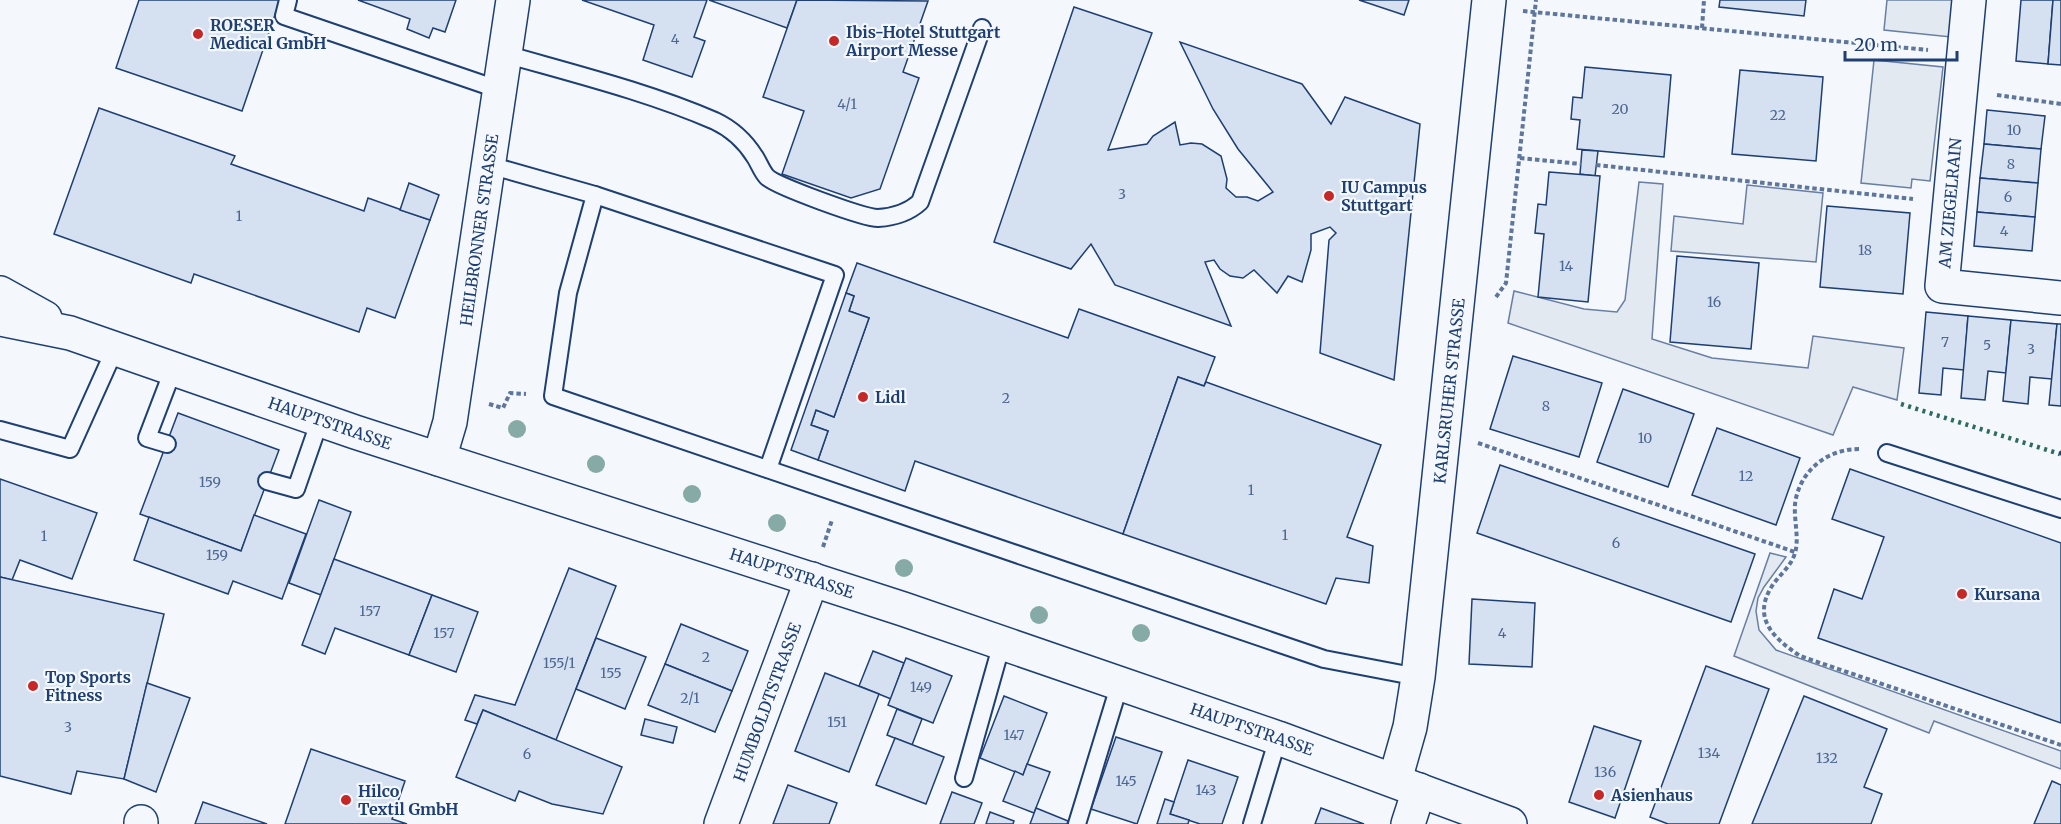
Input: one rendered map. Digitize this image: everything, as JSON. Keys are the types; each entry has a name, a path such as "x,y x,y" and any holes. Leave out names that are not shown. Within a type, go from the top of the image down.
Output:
{"street":[{"name":"HEILBRONNER STRASSE","path":"439,459 450,422 513,0"},
{"name":"AM ZIEGELRAIN","path":"1970,0 1942,286 2061,298"},
{"name":"KARLSRUHER STRASSE","path":"1408,824 1407,785 1410,727 1418,677 1445,431 1489,4"},
{"name":"HAUPTSTRASSE","path":"0,293 70,333"},
{"name":"HAUPTSTRASSE","path":"0,319 70,333 320,420 812,579 1278,738 1509,824"},
{"name":"HUMBOLDTSTRASSE","path":"721,824 812,579"}],"lane":[{"path":"288,0 284,16 500,90"},
{"path":"505,54 657,100 718,123 737,135 752,151 767,178 854,213 876,218 909,212 920,202 982,28"},
{"path":"489,165 595,195 835,275 768,469"},
{"path":"595,195 568,293 553,396 1324,659 1418,677"},
{"path":"0,430 70,449 115,348"},
{"path":"167,444 147,438 173,370"},
{"path":"267,481 296,489 320,420"},
{"path":"1887,453 2061,509"},
{"path":"964,778 1002,643"},
{"path":"1077,824 1120,683"},
{"path":"1252,824 1278,738"}],"path":[{"path":"1493,301 1506,283 1536,0"},
{"path":"1702,28 1704,0"},
{"path":"1489,4 1535,12 1964,54"},
{"path":"1995,95 2061,104"},
{"path":"1520,158 1581,164"},
{"path":"1596,165 1912,199"},
{"path":"454,396 503,408 510,393 553,396"},
{"path":"1445,431 1795,552"},
{"path":"1887,453 1858,448 1839,450 1821,460 1806,476 1796,498 1795,552 1785,572 1772,586 1765,601 1766,624 1779,641 1800,656 2061,745"},
{"path":"812,579 842,494"}],"shaded area":[{"path":"1887,0 1954,0 1951,37 1884,30"},
{"path":"1874,60 1943,67 1930,181 1912,179 1911,188 1861,183"},
{"path":"1639,182 1663,184 1652,339 1712,358 1808,368 1813,336 1904,348 1897,400 1853,387 1833,435 1508,323 1514,291 1584,309 1617,312 1625,300"},
{"path":"1747,185 1823,193 1816,262 1671,251 1674,216 1743,224"},
{"path":"1770,553 1786,557 1764,587 1758,598 1756,611 1759,630 1776,650 2061,751 2061,769 1934,721 1929,733 1734,656"}],"building":[{"name":"ROESER Medical GmbH","path":"139,0 280,0 242,111 116,68"},
{"path":"358,0 456,0 445,32 433,28 429,38 407,29 410,19"},
{"path":"582,0 707,0 694,37 705,41 692,77 643,60 654,25"},
{"path":"709,0 797,0 787,28"},
{"path":"797,0 928,1 903,72 919,78 880,189 851,198 782,174 804,111 763,97"},
{"path":"1359,0 1409,0 1404,15"},
{"path":"1720,0 1806,0 1804,16 1719,7"},
{"path":"2021,0 2053,0 2048,64 2016,61"},
{"path":"2053,0 2061,0 2061,65 2048,64"},
{"path":"1074,7 1152,33 1108,150 1147,144 1153,136 1175,122 1180,145 1202,144 1221,156 1227,179 1226,188 1236,197 1247,197 1258,201 1273,192 1238,149 1213,109 1180,42 1302,84 1331,124 1345,97 1420,124 1394,380 1320,353 1329,240 1336,233 1330,227 1311,234 1311,250 1302,282 1288,276 1277,293 1254,270 1243,278 1230,276 1220,269 1214,260 1205,262 1231,326 1115,285 1091,244 1071,269 994,242"},
{"path":"1585,67 1671,75 1664,157 1577,149 1580,120 1571,119 1573,97 1582,98"},
{"path":"1740,70 1823,77 1816,161 1732,154"},
{"path":"99,108 235,156 231,164 364,211 368,198 430,220 395,318 367,308 359,332 194,274 191,283 54,234"},
{"path":"1987,110 2045,116 2041,149 1984,144"},
{"path":"1984,144 2041,149 2038,183 1980,178"},
{"path":"1582,150 1598,151 1595,176 1580,174"},
{"path":"1549,172 1600,176 1588,302 1538,297 1544,234 1535,233 1538,204 1546,205"},
{"path":"1980,178 2038,183 2035,217 1977,212"},
{"path":"409,183 439,195 430,220 400,210"},
{"path":"1827,206 1910,213 1903,294 1820,287"},
{"path":"1977,212 2035,217 2032,251 1974,246"},
{"path":"1677,256 1759,263 1751,349 1670,342"},
{"path":"857,263 1068,338 1079,309 1215,357 1204,386 1178,377 1123,534 915,461 905,491 818,460 828,431 811,425 816,410 834,417 869,318 849,311 854,296 846,293"},
{"path":"846,293 854,296 849,311 869,318 834,417 816,410 811,425 828,431 818,460 791,450"},
{"path":"1926,312 1968,316 1964,370 1943,368 1941,395 1919,393"},
{"path":"1968,316 2011,320 2006,373 1988,371 1985,400 1961,398"},
{"path":"2011,320 2057,324 2052,379 2030,377 2028,404 2003,401"},
{"path":"2057,324 2061,324 2061,406 2049,405"},
{"path":"1513,356 1602,383 1579,457 1490,429"},
{"path":"1178,377 1204,386 1206,382 1381,445 1347,537 1373,546 1369,583 1336,578 1326,604 1123,534"},
{"path":"1623,389 1694,414 1668,487 1597,462"},
{"path":"178,413 279,450 241,551 140,514"},
{"path":"1717,428 1800,458 1776,525 1692,495"},
{"path":"1500,465 1755,554 1731,622 1477,533"},
{"name":"Kursana","path":"1850,469 2061,543 2061,723 1818,638 1834,589 1862,599 1884,537 1832,519"},
{"path":"0,479 97,513 72,579 20,560 12,580 0,577"},
{"path":"319,500 351,512 321,595 289,583"},
{"path":"254,515 306,534 282,599 233,581 228,594 134,560 149,517 241,551"},
{"path":"334,559 432,595 409,655 335,628 325,654 302,645"},
{"path":"569,568 616,586 556,740 483,710 477,724 465,720 475,695 515,705"},
{"path":"0,577 164,614 124,779 77,771 71,794 0,776"},
{"path":"432,595 478,612 456,672 409,655"},
{"path":"1472,599 1535,603 1532,667 1469,664"},
{"path":"681,624 748,651 732,691 665,664"},
{"path":"596,638 646,657 625,709 576,689"},
{"path":"873,651 904,663 891,699 859,686"},
{"path":"906,658 952,676 933,723 888,705"},
{"path":"665,664 732,691 715,732 648,705"},
{"path":"1706,666 1769,689 1719,824 1668,824 1650,817"},
{"path":"825,673 879,694 849,772 795,751"},
{"path":"147,683 190,698 156,792 124,779"},
{"path":"1004,696 1047,713 1023,775 980,758"},
{"path":"1804,696 1887,729 1864,787 1882,794 1871,824 1752,824"},
{"path":"897,709 922,719 912,745 887,735"},
{"path":"483,710 622,767 603,814 552,804 519,791 515,801 456,777"},
{"path":"645,719 677,727 673,743 641,735"},
{"path":"1594,726 1641,741 1615,818 1569,802"},
{"path":"1116,737 1162,752 1137,824 1091,809"},
{"path":"895,738 944,757 926,804 876,785"},
{"name":"Hilco Textil GmbH","path":"311,749 405,781 392,819 407,824 285,824"},
{"path":"1188,760 1238,777 1222,824 1200,824 1170,814"},
{"path":"1027,764 1050,772 1034,813 1003,801 1015,771 1023,775"},
{"path":"2052,781 2061,785 2061,824 2034,824"},
{"path":"788,785 837,803 829,824 773,824"},
{"path":"952,792 982,803 974,824 940,824"},
{"path":"1165,799 1174,802 1170,814 1189,820 1188,824 1157,824"},
{"path":"203,802 267,824 195,824"},
{"path":"1036,808 1068,821 1067,824 1030,824"},
{"path":"1321,808 1364,824 1315,824"},
{"path":"990,812 1014,821 1013,824 986,824"}],"hedge":[{"path":"1901,404 2060,454"}],"place":[{"name":"ROESER Medical GmbH","path":"198,34"},
{"name":"Ibis-Hotel Stuttgart Airport Messe","path":"834,41"},
{"name":"IU Campus Stuttgart","path":"1329,196"},
{"name":"Lidl","path":"863,397"},
{"name":"Kursana","path":"1962,594"},
{"name":"Top Sports Fitness","path":"33,686"},
{"name":"Asienhaus","path":"1599,795"},
{"name":"Hilco Textil GmbH","path":"346,800"}]}
